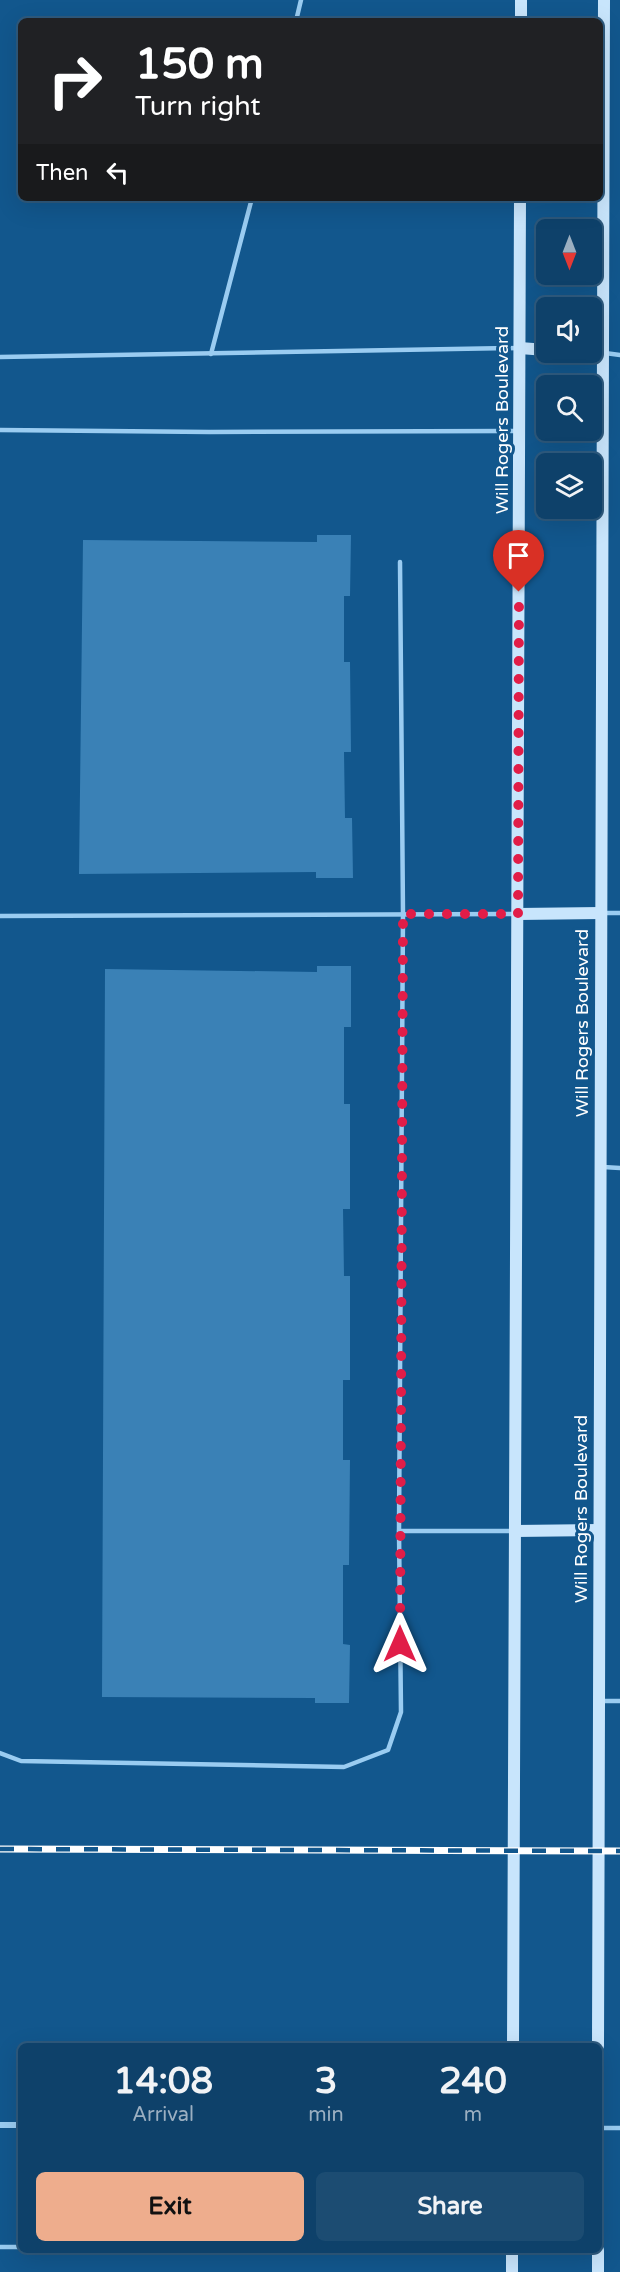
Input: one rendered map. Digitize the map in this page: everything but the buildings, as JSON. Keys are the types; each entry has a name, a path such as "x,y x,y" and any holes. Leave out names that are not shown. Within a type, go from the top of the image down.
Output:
{"main road":[{"path":"521,0 521,18"},
{"name":"Will Rogers Boulevard","path":"603,50 604,0"},
{"name":"Will Rogers Boulevard","path":"513,2043 520,201"},
{"name":"Will Rogers Boulevard","path":"598,297 600,201"},
{"path":"520,348 536,349"},
{"name":"Will Rogers Boulevard","path":"597,363 601,913 598,2043"},
{"path":"518,914 601,913"},
{"path":"515,1530 599,1530"},
{"path":"512,2253 512,2272"},
{"path":"598,2253 598,2272"}],"street":[{"path":"0,2125 18,2125"}],"lane":[{"path":"297,18 301,0"},
{"path":"211,354 251,201"},
{"path":"0,357 520,348"},
{"path":"602,353 620,355"},
{"path":"0,430 520,431"},
{"path":"0,1753 21,1761 344,1767 388,1750 401,1712 399,1531 403,914 400,562"},
{"path":"601,913 620,913"},
{"path":"0,916 518,914"},
{"path":"600,1167 620,1168"},
{"path":"399,1531 515,1530"},
{"path":"598,1701 620,1701"},
{"path":"602,2128 620,2128"},
{"path":"0,2247 18,2247"}],"railway":[{"path":"0,1849 620,1851"}],"route":[{"path":"400,1644 403,914 518,914 519,592"}]}
